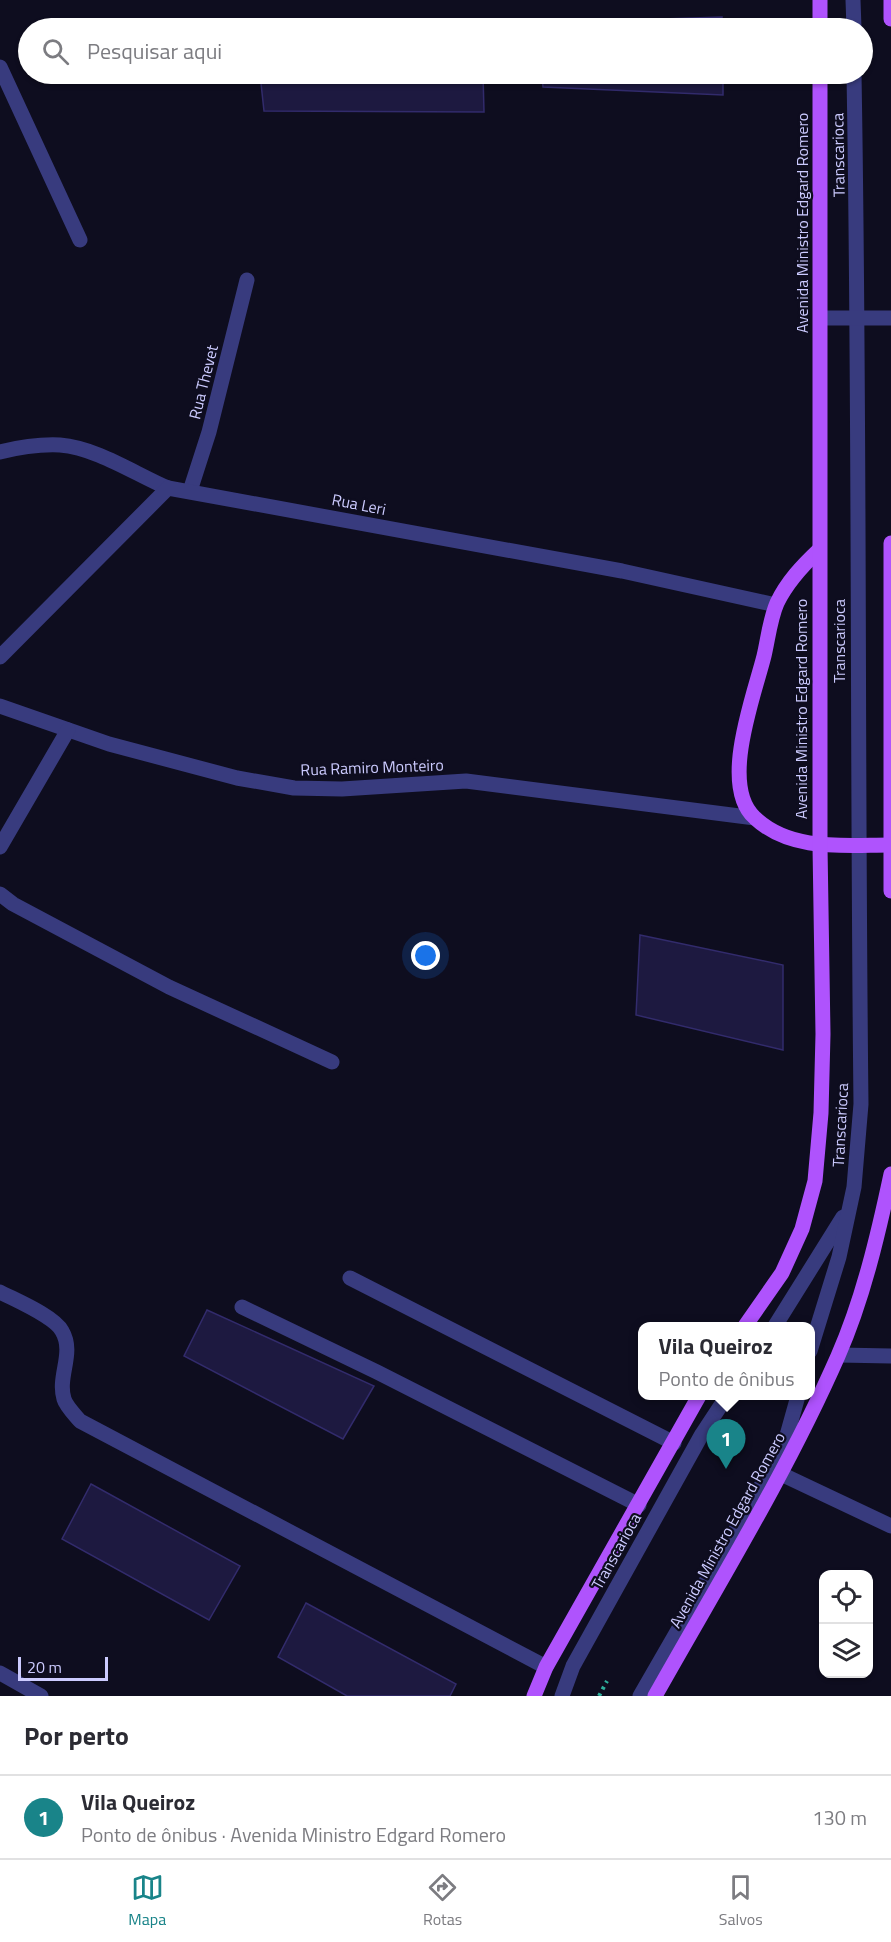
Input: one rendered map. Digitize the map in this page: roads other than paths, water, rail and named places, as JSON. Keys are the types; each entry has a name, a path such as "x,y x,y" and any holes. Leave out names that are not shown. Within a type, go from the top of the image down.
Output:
{"main road":[{"path":"820,0 820,18"},
{"path":"891,0 891,19"},
{"name":"Avenida Ministro Edgard Romero","path":"748,1322 782,1273 802,1229 815,1181 821,1113 823,1034 819,550 820,84"},
{"path":"891,543 891,891"},
{"path":"819,550 800,568 776,605 740,757 741,793 754,818 794,838 820,846 890,845"},
{"name":"Avenida Ministro Edgard Romero","path":"655,1696 781,1473 839,1354 875,1247 891,1174"},
{"path":"534,1696 546,1667 696,1400"}],"street":[{"path":"853,0 854,18"},
{"path":"0,67 80,240"},
{"name":"Transcarioca","path":"815,1335 838,1257 849,1207 857,1158 861,1104 855,84"},
{"name":"Rua Thevet","path":"190,491 209,432 247,280"},
{"path":"820,318 891,318"},
{"name":"Rua Leri","path":"0,452 33,445 63,445 94,454 168,488 622,572 776,605"},
{"path":"0,657 168,488"},
{"name":"Rua Ramiro Monteiro","path":"0,706 109,744 237,778 294,788 342,789 466,781 754,818"},
{"path":"0,847 68,730"},
{"path":"0,894 13,904 169,987 332,1062"},
{"name":"Transcarioca","path":"777,1322 849,1207"},
{"path":"350,1278 674,1443"},
{"path":"0,1292 40,1314 62,1330 68,1353 61,1378 64,1400 80,1421 546,1667"},
{"path":"242,1307 377,1372 639,1505"},
{"path":"839,1354 891,1356"},
{"name":"Transcarioca","path":"562,1696 573,1666 702,1434 724,1400"},
{"path":"640,1696 784,1446 797,1400"},
{"path":"781,1473 891,1526"},
{"path":"0,1673 41,1696"}],"place":[{"name":"Vila Queiroz","path":"726,1469"}]}
